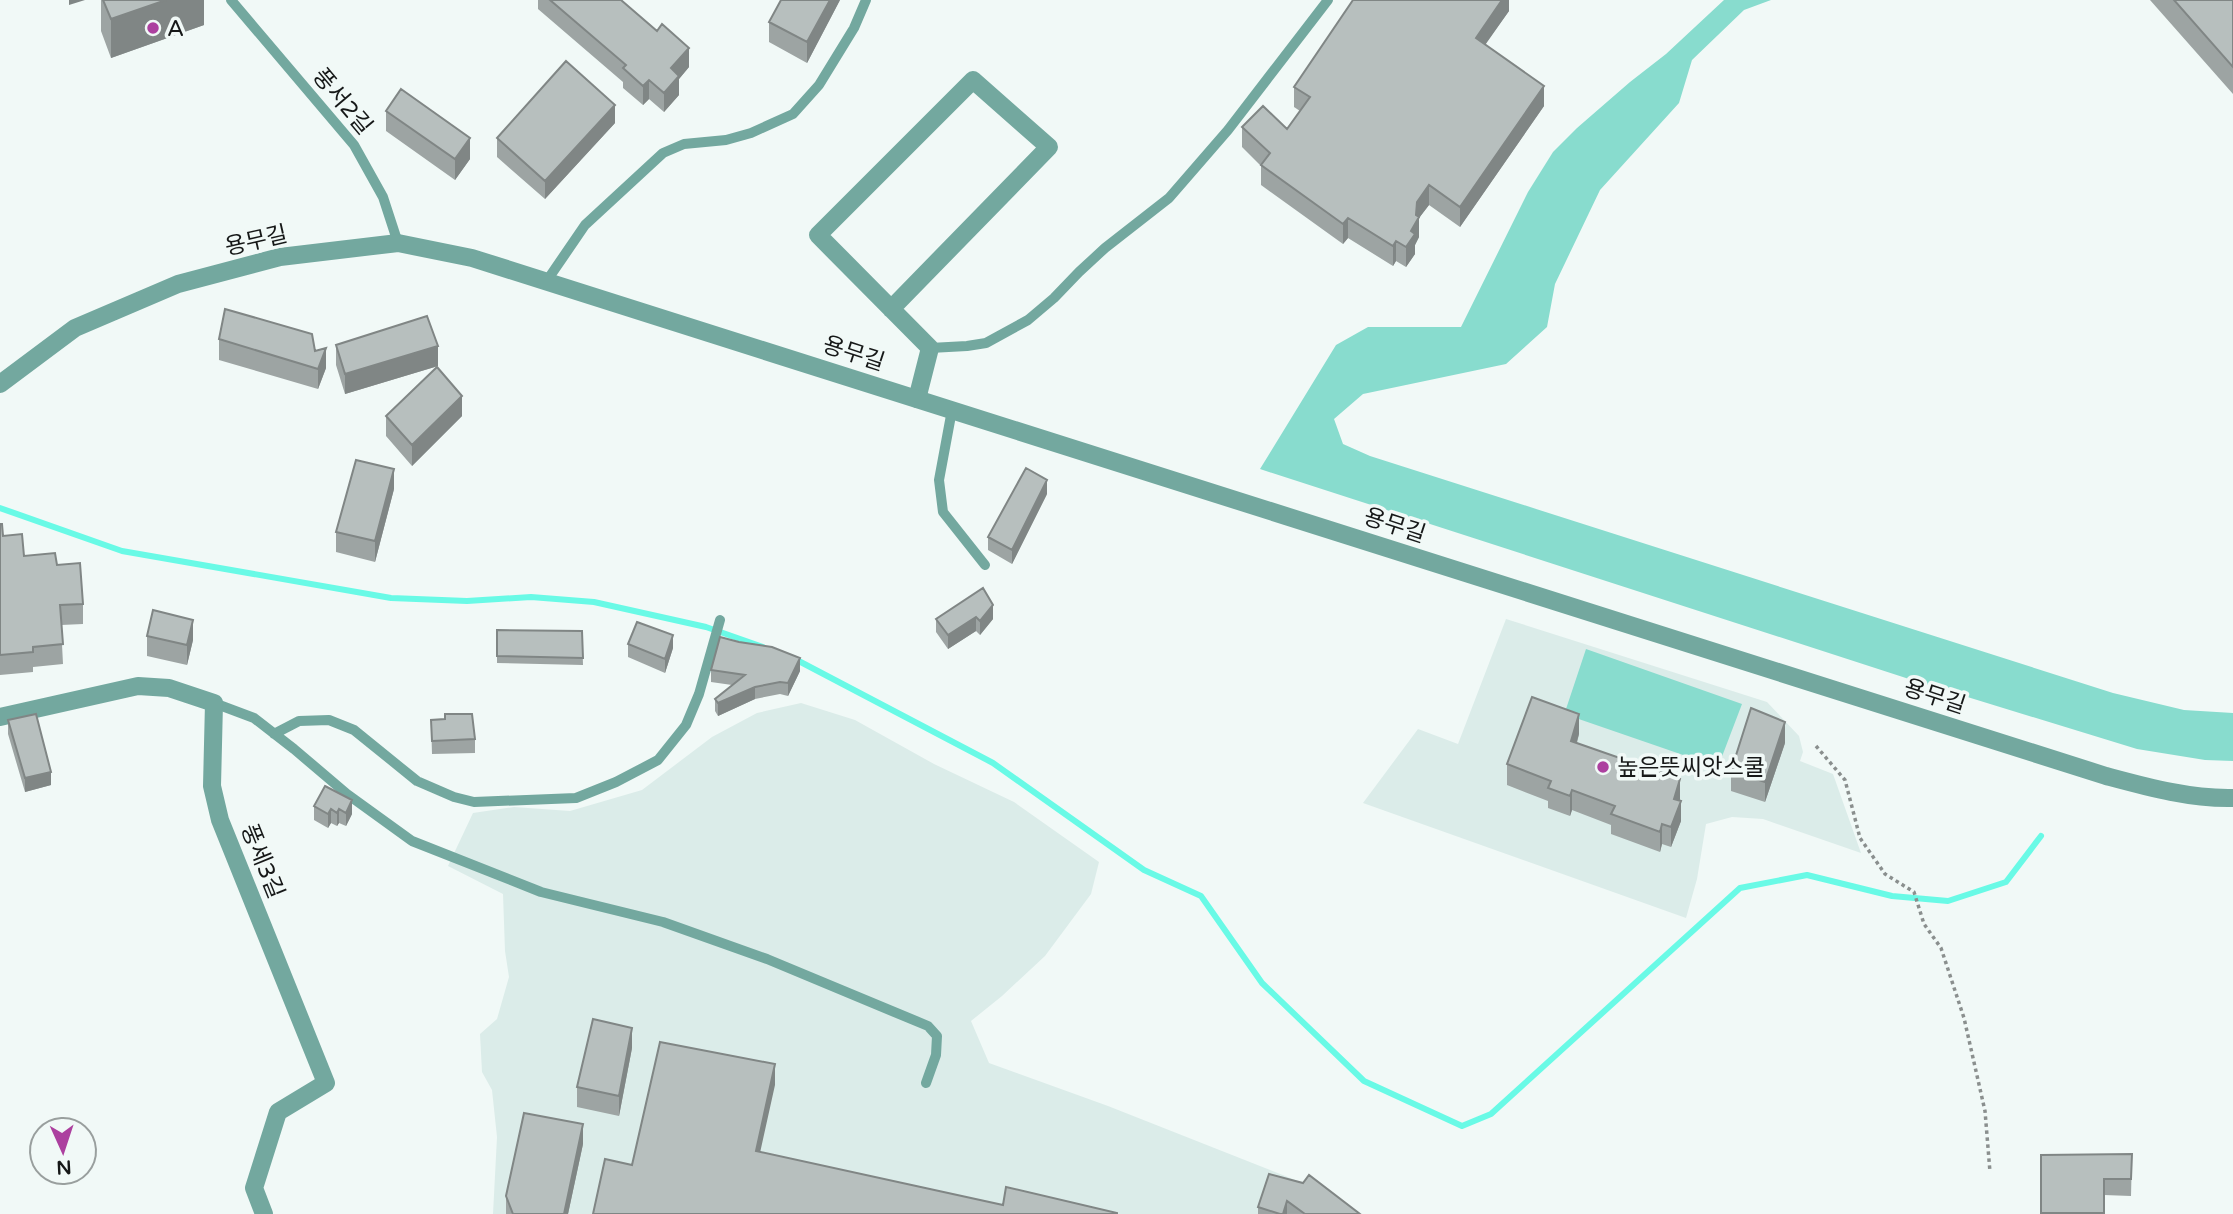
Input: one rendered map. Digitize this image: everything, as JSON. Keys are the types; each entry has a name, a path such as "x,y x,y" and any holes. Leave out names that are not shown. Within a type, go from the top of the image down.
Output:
{"street":[{"path":"891,309 1049,147 973,80 818,235 891,309 930,348 917,399"},
{"name":"용무길","path":"0,384 75,328 178,284 280,257 398,243 472,258 2106,776 2152,789 2233,798"},
{"path":"0,717 138,686 169,688 214,703"},
{"name":"풍세3길","path":"214,703 212,786 220,820 326,1083 278,1112 254,1188 264,1214"}],"lane":[{"name":"풍서2길","path":"231,0 354,145 383,197 398,243"},
{"path":"546,282 585,225 663,153 684,144 726,140 751,133 793,114 819,85 854,28 866,0"},
{"path":"930,348 986,343 1028,320 1105,248 1169,198 1228,130 1328,0"},
{"path":"952,410 939,480 943,512 985,565"},
{"path":"274,734 299,721 329,720 354,730 417,781 454,797 474,802 576,798 616,782 658,760 686,725 699,694 719,622"},
{"path":"214,703 254,718 347,794 412,841 541,892 663,922 767,958 928,1026 936,1036 936,1055 926,1083"}],"path":[{"path":"1816,746 1844,780 1860,838 1885,874 1914,892 1924,924 1941,948 1964,1018 1985,1111 1990,1172"}],"shaded area":[{"name":"높은뜻씨앗스쿨","path":"1506,619 1767,702 1799,736 1803,752 1800,761 1833,774 1861,853 1763,819 1732,817 1706,824 1697,879 1686,918 1363,803 1418,729 1458,744"},
{"path":"801,703 855,720 934,764 1014,802 1099,862 1091,894 1045,956 971,1021 989,1063 1108,1106 1323,1191 1351,1214 493,1214 497,1137 492,1090 482,1072 480,1034 497,1019 509,977 505,951 503,894 448,866 473,813 514,807 570,811 642,790 712,737 757,713"}],"green space":[{"path":"1724,0 1771,0 1744,10 1692,60 1679,103 1600,190 1555,284 1547,327 1506,364 1363,394 1334,419 1343,444 1370,456 2113,693 2184,710 2233,713 2233,761 2205,760 2137,749 1909,679 1260,469 1336,345 1368,327 1461,327 1528,192 1553,152"},
{"path":"1586,649 1742,704 1718,767 1570,716 1566,709"}],"building":[{"path":"103,0 166,0 111,19"},
{"path":"550,0 621,0 657,31 662,24 689,48 671,68 679,76 664,93 649,80 643,86 623,68 626,65"},
{"path":"781,0 830,0 807,42 769,22"},
{"path":"1353,0 1502,0 1476,38 1544,86 1460,207 1429,185 1417,202 1416,215 1419,217 1411,231 1415,234 1406,247 1396,241 1393,246 1348,218 1343,224 1261,165 1270,153 1242,127 1263,106 1287,129 1310,97 1294,87"},
{"path":"2174,0 2233,0 2233,67"},
{"path":"566,61 615,105 545,181 497,138"},
{"path":"401,89 470,138 455,159 386,111"},
{"path":"225,309 312,334 315,351 326,348 318,369 219,339"},
{"path":"427,316 438,346 345,374 336,345"},
{"path":"437,367 462,396 412,445 386,416"},
{"path":"356,460 394,469 375,541 336,532"},
{"path":"1026,468 1047,480 1012,550 988,537"},
{"path":"0,524 3,536 22,534 24,556 55,553 57,565 80,563 83,604 60,605 63,644 33,647 33,652 0,655"},
{"path":"983,588 993,605 980,621 976,617 948,635 936,619"},
{"path":"153,610 193,620 187,645 147,636"},
{"path":"637,622 673,635 665,659 628,644"},
{"path":"497,630 582,631 583,658 497,656"},
{"path":"720,637 772,647 800,658 788,683 755,687 718,703 715,699 745,675 711,670"},
{"path":"1532,697 1579,714 1571,741 1680,779 1674,799 1681,801 1671,827 1662,824 1660,832 1611,814 1615,806 1572,790 1570,796 1548,788 1551,781 1507,764"},
{"path":"1751,708 1785,722 1765,782 1731,771"},
{"path":"36,714 51,772 25,778 8,720"},
{"path":"445,714 472,714 475,739 432,741 431,720 445,719"},
{"path":"325,786 352,800 346,813 339,809 337,813 331,809 328,814 314,806"},
{"path":"593,1019 632,1028 619,1096 577,1087"},
{"path":"660,1042 775,1064 756,1151 1003,1205 1006,1187 1117,1214 593,1214 605,1159 632,1165"},
{"path":"524,1113 583,1124 564,1214 513,1214 506,1196"},
{"path":"2132,1154 2131,1179 2104,1179 2104,1213 2041,1213 2041,1155"},
{"path":"1269,1174 1303,1183 1309,1175 1360,1214 1305,1214 1287,1201 1283,1214 1258,1207"}],"waterway":[{"path":"0,508 122,551 391,598 467,601 531,597 594,602 706,627 763,647"},
{"path":"793,658 993,763 1144,870 1201,896 1262,983 1364,1081 1462,1126 1491,1114 1740,888 1807,875 1892,896 1948,901 2006,882 2041,836"}],"place":[{"name":"A","path":"153,28"},
{"name":"높은뜻씨앗스쿨","path":"1603,767"}]}
